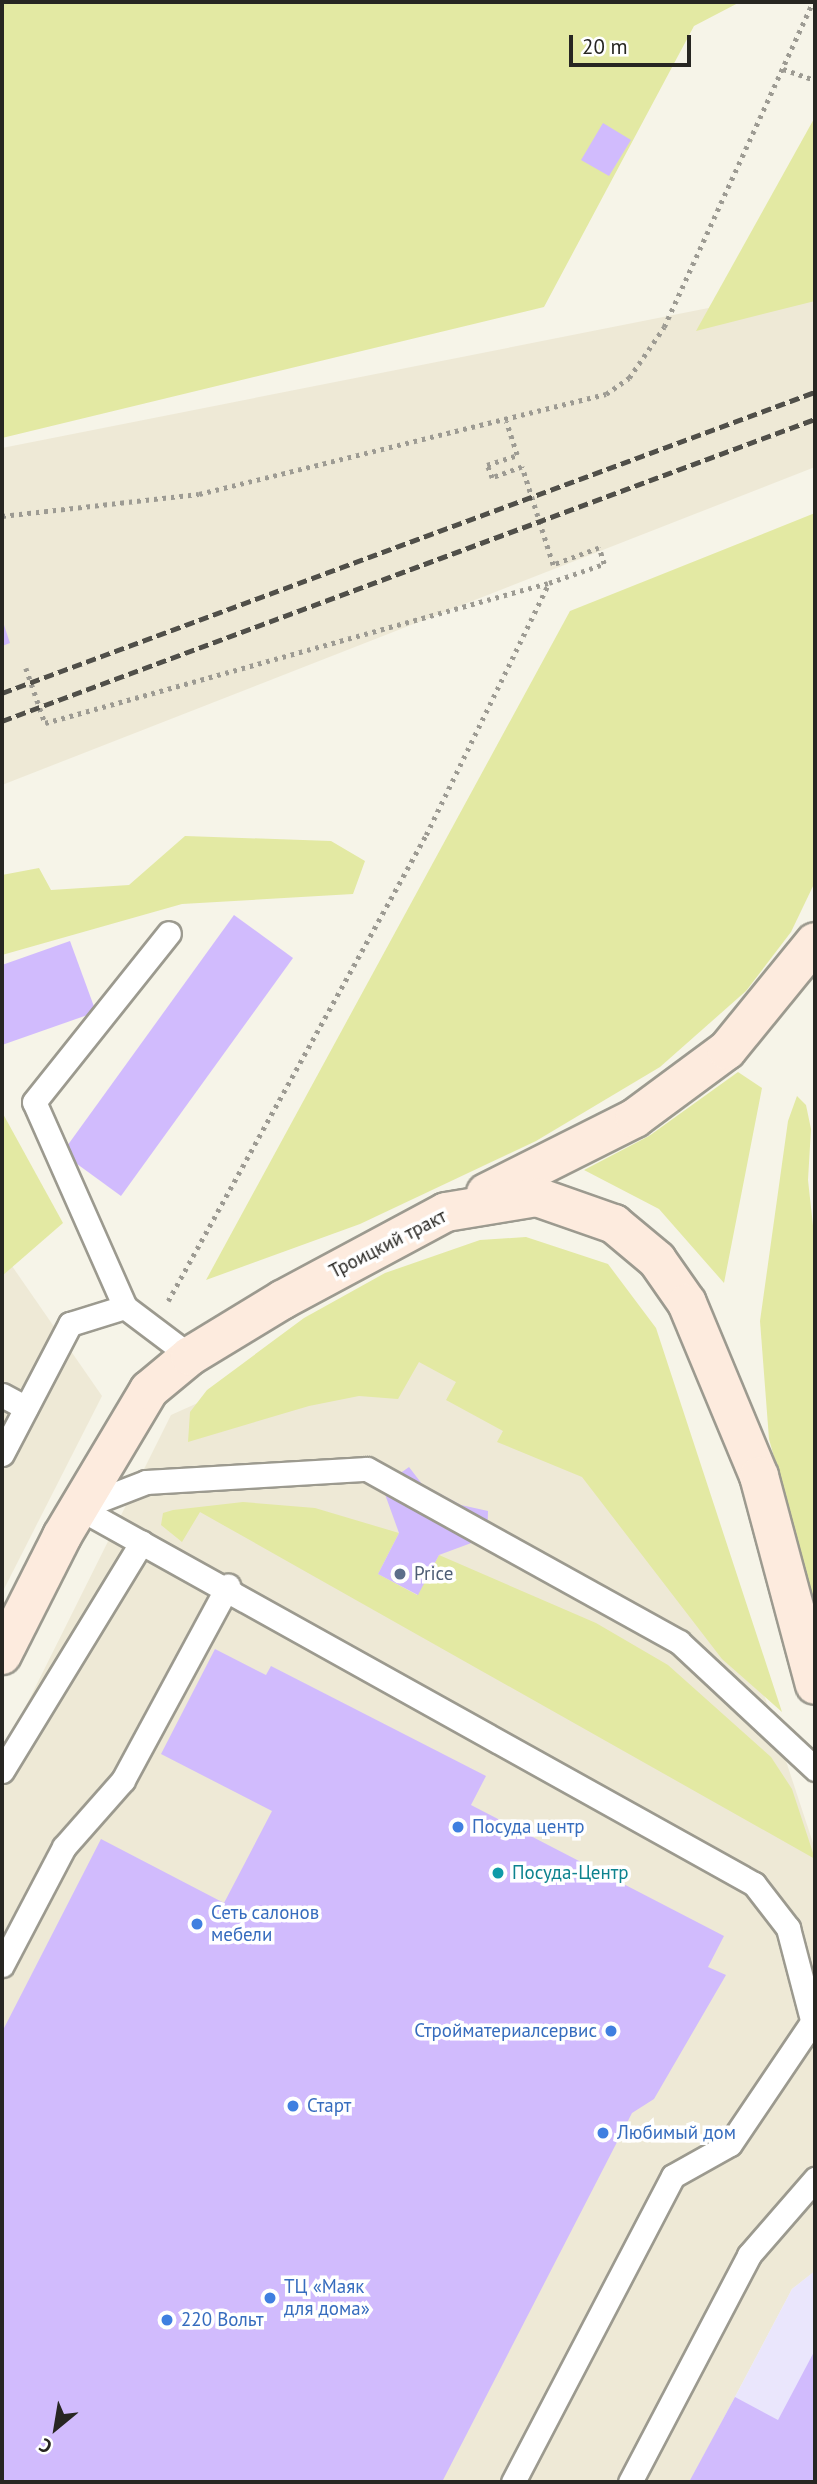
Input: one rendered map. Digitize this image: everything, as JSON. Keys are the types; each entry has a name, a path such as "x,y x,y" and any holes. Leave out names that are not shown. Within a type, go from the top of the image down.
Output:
{"main road":[{"path":"446,1212 587,1145 676,1088 745,1031 815,942"},
{"name":"Троицкий тракт","path":"2,1655 79,1508 149,1390 190,1356 446,1212 537,1197 614,1224 657,1260 687,1303 759,1476 815,1685"}],"lane":[{"path":"169,933 34,1102 125,1307 190,1356"},
{"path":"2,1454 70,1324 125,1307"},
{"path":"2,1395 26,1408"},
{"path":"79,1508 146,1482 367,1469 679,1642 815,1769"},
{"path":"79,1508 228,1586 754,1884 788,1928 814,2024 730,2144 673,2176 513,2482"},
{"path":"2,1771 142,1542"},
{"path":"2,1965 64,1847 123,1780 228,1586"},
{"path":"630,2482 749,2255 815,2179"}],"path":[{"path":"2,516 199,494 506,422 606,394 642,361 664,327 813,2"},
{"path":"783,69 815,80"},
{"path":"26,668 45,723 549,583 604,564 598,548 553,565 522,467 492,478 487,465 517,455 506,422"},
{"path":"153,1328 426,835 549,583"}],"shaded area":[{"path":"815,287 815,467 2,785 2,448"},
{"path":"12,1266 102,1396 2,1593 2,1270"},
{"path":"409,1308 641,1437 758,1676 815,1849 815,2271 792,2289 690,2482 2,2482 2,1754 171,1415"},
{"path":"815,2271 815,2482 690,2482 792,2289"}],"green space":[{"path":"2,2 740,2 694,26 544,307 2,438"},
{"path":"815,117 815,301 696,331"},
{"path":"815,513 815,882 791,932 746,991 660,1067 536,1141 360,1224 206,1280 570,611"},
{"path":"185,836 331,841 365,861 353,894 182,904 2,955 2,875 39,868 51,890 129,885"},
{"path":"738,1072 762,1088 724,1283 659,1209 584,1170 649,1136"},
{"path":"797,1096 806,1105 811,1129 808,1180 815,1244 815,1605 769,1439 760,1321 788,1121"},
{"path":"2,1112 63,1223 2,1276"},
{"path":"526,1237 608,1264 656,1328 782,1712 722,1659 582,1477 497,1442 503,1431 446,1400 456,1382 419,1362 398,1399 359,1396 309,1406 188,1442 190,1412 207,1390 304,1318 385,1273 480,1240"},
{"path":"243,1502 315,1508 399,1533 378,1574 417,1595 439,1555 596,1623 668,1665 771,1757 792,1789 815,1859 200,1512 182,1542 161,1525 163,1513 173,1510"}],"building":[{"path":"603,123 631,140 609,176 581,160"},
{"path":"2,619 10,643 2,646"},
{"path":"234,915 293,958 121,1196 62,1153"},
{"path":"70,941 96,1012 2,1045 2,965"},
{"path":"409,1467 422,1484 461,1505 488,1511 487,1544 474,1542 439,1555 418,1595 378,1574 399,1533 382,1486"},
{"name":"ТЦ «Маяк для дома»","path":"215,1649 266,1675 271,1666 486,1776 471,1805 724,1936 708,1967 726,1975 654,2099 632,2113 442,2482 2,2482 2,2032 101,1839 224,1903 272,1811 161,1754"},
{"path":"815,2350 815,2482 689,2482 735,2397 778,2420"}],"railway":[{"path":"2,693 815,392"},
{"path":"2,721 815,419"}],"place":[{"name":"Price","path":"400,1574"},
{"name":"Посуда центр","path":"458,1827"},
{"name":"Посуда-Центр","path":"498,1873"},
{"name":"Сеть салонов мебели","path":"197,1924"},
{"name":"Стройматериалсервис","path":"611,2031"},
{"name":"Старт","path":"293,2106"},
{"name":"Любимый дом","path":"603,2133"},
{"name":"ТЦ «Маяк для дома»","path":"270,2298"},
{"name":"220 Вольт","path":"167,2320"}]}
